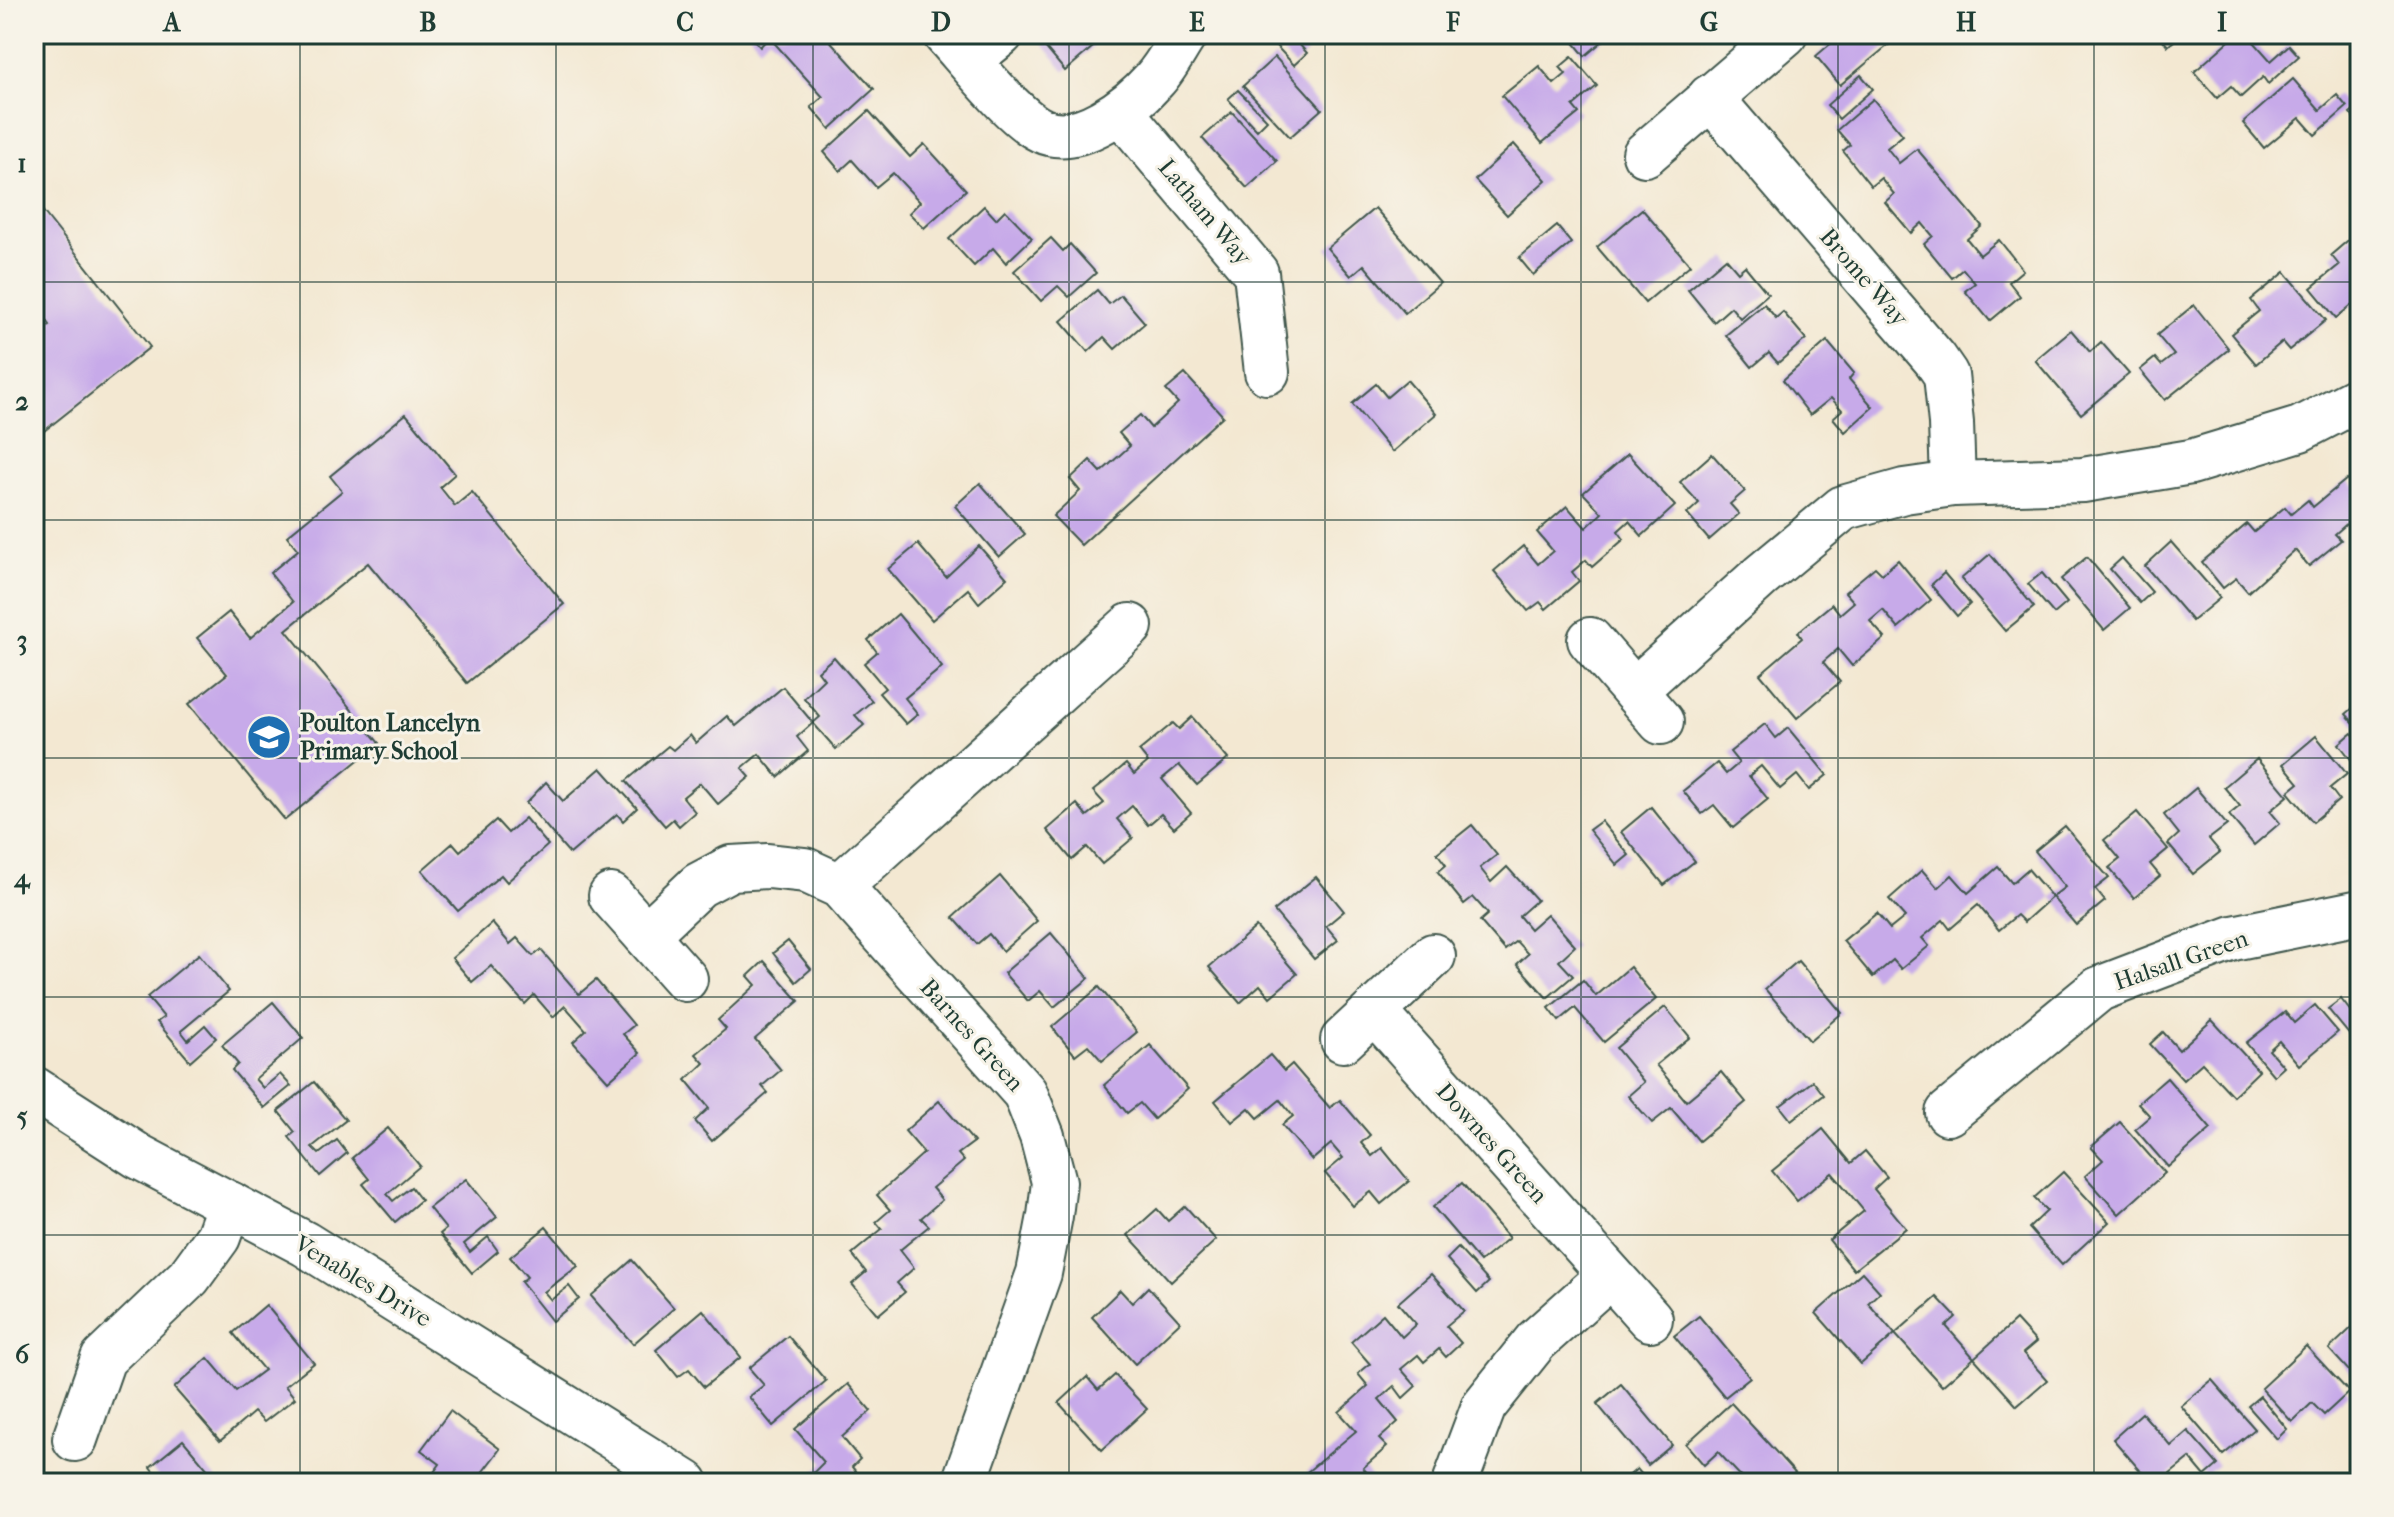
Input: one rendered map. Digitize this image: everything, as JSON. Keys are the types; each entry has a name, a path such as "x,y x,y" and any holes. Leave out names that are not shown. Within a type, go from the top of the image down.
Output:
{"street":[{"path":"972,43 1015,110 1042,131 1068,134 1092,127 1121,112 1156,79 1185,34"},
{"path":"1645,154 1785,34"},
{"name":"Brome Way","path":"1710,97 1946,375 1953,484"},
{"name":"Latham Way","path":"1121,112 1256,273 1267,372"},
{"path":"1590,640 1647,707 1761,576 1843,508 1904,491 1953,484 2083,480 2191,462 2300,429 2360,398"},
{"path":"840,886 1130,626"},
{"name":"Barnes Green","path":"646,935 699,885 731,868 768,866 805,870 840,886 1025,1093 1042,1136 1054,1182 1050,1216 1039,1273 964,1483"},
{"path":"611,896 685,979"},
{"name":"Halsall Green","path":"1948,1113 2099,989 2233,938 2360,912"},
{"name":"Downes Green","path":"1433,956 1359,1026 1610,1275 1650,1319"},
{"name":"Venables Drive","path":"34,1089 138,1156 305,1244 669,1478"},
{"path":"75,1439 103,1359 189,1277 218,1237 230,1204"},
{"path":"1455,1483 1484,1406 1536,1341 1610,1275"}],"building":[{"path":"749,34 824,34 874,89 830,129 811,107 823,97 769,37 760,47"},
{"path":"1048,34 1108,34 1065,71 1040,41"},
{"path":"1265,34 1290,34 1307,53 1294,65"},
{"path":"1567,34 1611,34 1585,56"},
{"path":"1842,34 1885,34 1892,42 1840,85 1816,56"},
{"path":"2158,34 2182,34 2168,46"},
{"path":"2237,34 2247,34 2271,61 2289,45 2299,56 2268,84 2263,77 2241,97 2231,86 2217,98 2194,72"},
{"path":"1275,57 1322,109 1290,137 1243,86"},
{"path":"1572,57 1597,86 1573,106 1579,113 1542,143 1502,96 1539,66 1554,84 1566,74 1560,67"},
{"path":"1861,75 1873,89 1839,119 1827,105"},
{"path":"2293,79 2320,110 2337,95 2347,107 2315,135 2300,118 2264,148 2243,123"},
{"path":"1238,90 1267,120 1257,130 1228,99"},
{"path":"1873,99 1903,135 1887,148 1899,163 1917,149 1982,226 1967,239 1980,255 1999,240 2023,270 2009,282 2020,296 1990,321 1965,291 1975,283 1963,269 1952,278 1924,244 1933,236 1922,223 1911,233 1885,202 1894,194 1881,178 1871,186 1843,151 1850,145 1837,130"},
{"path":"2360,105 2360,126 2350,113"},
{"path":"869,111 910,157 924,144 966,190 924,228 909,213 920,202 893,173 876,187 852,160 840,171 824,152"},
{"path":"1232,112 1277,161 1247,188 1202,138"},
{"path":"1514,144 1546,180 1507,215 1475,180"},
{"path":"34,200 150,347 34,439 34,336 50,325 34,302"},
{"path":"984,206 996,219 1005,210 1032,238 1006,263 993,248 974,266 949,239"},
{"path":"1375,208 1440,283 1405,313 1364,265 1351,276 1327,248"},
{"path":"1642,209 1690,265 1645,303 1597,247"},
{"path":"1557,226 1571,243 1533,275 1519,258"},
{"path":"2360,230 2360,298 2336,318 2311,288 2339,265 2331,255"},
{"path":"1051,238 1063,251 1070,244 1096,273 1069,297 1058,286 1041,301 1014,271"},
{"path":"1726,258 1738,272 1745,266 1768,294 1740,318 1731,307 1714,322 1688,290"},
{"path":"2285,272 2326,320 2289,350 2282,342 2256,364 2231,334 2259,311 2251,300"},
{"path":"1097,290 1109,304 1121,295 1145,323 1115,349 1104,337 1088,352 1061,321"},
{"path":"1764,304 1776,318 1783,312 1806,339 1778,363 1769,353 1752,367 1726,335"},
{"path":"2194,305 2229,349 2165,400 2140,370 2155,358 2161,365 2174,355 2157,335"},
{"path":"2071,330 2090,352 2101,342 2129,374 2081,414 2035,360"},
{"path":"1827,341 1854,373 1849,379 1873,407 1845,432 1833,418 1842,410 1831,398 1810,415 1783,380"},
{"path":"1185,374 1223,416 1081,545 1053,516 1080,491 1070,479 1090,460 1101,472 1130,446 1119,433 1140,415 1151,428 1178,403 1166,390"},
{"path":"1407,380 1436,414 1392,452 1352,404 1376,384 1387,397"},
{"path":"406,414 455,474 440,487 455,506 472,492 564,604 467,683 368,563 286,630 379,743 285,820 189,704 227,674 197,638 229,612 250,638 293,602 270,573 298,550 287,536 342,491 330,476"},
{"path":"1628,454 1675,506 1642,536 1629,521 1618,531 1624,539 1592,567 1586,560 1572,572 1579,581 1546,609 1540,602 1528,611 1494,571 1523,546 1538,564 1553,551 1537,532 1567,506 1586,528 1602,513 1583,493"},
{"path":"1712,454 1745,491 1730,504 1739,514 1709,540 1687,514 1699,503 1680,482"},
{"path":"2347,479 2353,486 2360,481 2360,534 2350,521 2335,534 2341,540 2309,566 2295,550 2248,592 2236,578 2223,588 2202,562 2247,524 2254,532 2285,507 2291,514 2308,500 2313,507"},
{"path":"980,483 1025,534 999,557 955,506"},
{"path":"2171,542 2220,598 2192,621 2145,566"},
{"path":"918,544 946,577 979,546 1007,578 979,603 968,589 932,620 888,569"},
{"path":"1990,554 2034,607 2005,631 1961,579"},
{"path":"2087,557 2130,608 2104,630 2061,579"},
{"path":"2122,558 2152,592 2140,603 2110,569"},
{"path":"1898,560 1931,600 1898,628 1883,610 1870,621 1885,638 1852,666 1838,649 1823,662 1840,682 1797,718 1760,674 1802,638 1798,632 1832,604 1840,614 1854,602 1845,592 1875,567 1882,574"},
{"path":"1944,573 1970,604 1957,616 1931,585"},
{"path":"2042,573 2067,603 2054,614 2028,584"},
{"path":"898,614 942,667 905,698 918,714 906,724 879,693 885,688 864,663 877,652 868,640"},
{"path":"834,657 872,701 855,715 864,725 836,749 813,723 820,717 804,698 824,679 818,671"},
{"path":"783,687 813,723 797,737 808,751 778,777 759,754 742,768 750,777 718,804 700,783 683,797 695,812 679,826 673,819 665,826 626,781 668,746 673,750 690,735 696,743 727,716 736,726"},
{"path":"2360,702 2360,730 2346,714"},
{"path":"1192,717 1228,759 1197,785 1179,765 1162,779 1191,813 1174,828 1161,814 1148,825 1132,806 1117,819 1133,838 1102,864 1087,847 1072,860 1047,830 1077,804 1087,816 1104,803 1093,791 1126,764 1134,774 1148,762 1139,751 1173,723 1179,729"},
{"path":"1765,724 1776,738 1788,728 1827,775 1809,790 1797,775 1780,789 1761,766 1749,776 1768,799 1733,828 1714,805 1702,814 1683,791 1717,763 1726,774 1739,763 1730,752"},
{"path":"2352,733 2360,743 2360,771 2339,744"},
{"path":"2316,736 2347,774 2330,788 2339,800 2313,822 2288,792 2299,783 2283,764"},
{"path":"2257,759 2288,796 2270,811 2280,823 2254,845 2229,815 2240,806 2224,787"},
{"path":"601,768 637,808 623,821 617,814 570,854 526,803 546,782 563,801"},
{"path":"2196,788 2227,825 2209,839 2220,852 2193,874 2168,844 2179,834 2164,815"},
{"path":"1651,807 1695,861 1664,885 1621,832"},
{"path":"2137,812 2168,849 2150,864 2160,876 2134,898 2109,868 2120,859 2104,840"},
{"path":"525,818 548,845 507,882 501,875 458,911 422,870 453,843 460,851 496,820 508,833"},
{"path":"1601,821 1629,855 1617,865 1589,830"},
{"path":"1472,825 1497,855 1480,868 1491,882 1507,867 1537,900 1519,916 1530,929 1547,914 1575,946 1559,961 1573,976 1547,998 1517,964 1528,954 1516,941 1505,950 1480,921 1488,914 1473,897 1464,904 1438,872 1446,865 1437,853"},
{"path":"2065,826 2109,878 2095,889 2105,901 2076,925 2052,897 2065,887 2035,851"},
{"path":"1998,867 2012,883 2028,869 2052,897 2024,922 2017,915 1999,930 1978,905 1950,929 1943,920 1922,938 1929,946 1901,969 1893,960 1873,977 1843,941 1877,913 1890,929 1905,917 1889,899 1922,870 1938,888 1952,875 1968,893"},
{"path":"1000,876 1037,921 1003,951 989,934 977,944 953,917"},
{"path":"1316,877 1344,911 1326,926 1338,940 1314,959 1274,911"},
{"path":"492,923 510,944 517,938 533,956 541,950 579,994 596,980 634,1025 623,1034 640,1053 608,1081 573,1042 586,1030 565,1006 553,1017 534,995 525,1004 491,966 472,982 452,958"},
{"path":"1256,927 1297,974 1270,997 1260,985 1240,1003 1209,967"},
{"path":"1051,933 1089,978 1054,1007 1040,991 1028,1001 1004,973"},
{"path":"788,941 811,969 796,982 773,953"},
{"path":"199,954 229,991 181,1031 188,1040 205,1025 216,1038 190,1061 157,1022 164,1017 147,997"},
{"path":"764,961 799,1001 755,1039 781,1070 762,1086 768,1093 712,1141 695,1121 709,1108 686,1080 704,1063 696,1054 726,1029 718,1020 756,985 748,976"},
{"path":"1798,961 1842,1013 1810,1041 1765,989"},
{"path":"1630,967 1656,999 1604,1042 1575,1008 1559,1021 1549,1008 1583,980 1596,996"},
{"path":"1099,987 1137,1032 1102,1061 1088,1045 1075,1055 1052,1027"},
{"path":"2341,999 2355,1017 2360,1013 2360,1040 2356,1043 2328,1009"},
{"path":"273,1002 303,1038 255,1079 263,1088 280,1074 291,1086 264,1108 232,1070 238,1064 222,1045"},
{"path":"2315,1005 2338,1032 2299,1065 2279,1041 2269,1050 2284,1067 2274,1076 2246,1043 2285,1012 2294,1023"},
{"path":"1665,1007 1690,1037 1656,1065 1686,1101 1721,1072 1746,1102 1699,1141 1671,1108 1652,1123 1628,1096 1644,1082 1616,1048"},
{"path":"2212,1020 2259,1071 2233,1096 2202,1063 2183,1080 2150,1044 2163,1032 2179,1050"},
{"path":"1150,1045 1188,1089 1154,1119 1140,1103 1127,1113 1104,1085"},
{"path":"1270,1055 1284,1071 1292,1064 1330,1108 1340,1100 1370,1135 1361,1143 1372,1156 1382,1148 1409,1181 1381,1204 1371,1192 1353,1206 1325,1173 1343,1158 1331,1144 1312,1160 1282,1125 1293,1116 1280,1100 1258,1118 1249,1108 1232,1122 1215,1101"},
{"path":"2167,1078 2211,1129 2168,1167 2135,1129 2150,1116 2138,1103"},
{"path":"1813,1081 1824,1095 1791,1120 1780,1106"},
{"path":"314,1082 346,1120 312,1147 319,1154 337,1140 347,1153 320,1176 289,1137 295,1132 278,1111"},
{"path":"939,1101 974,1142 958,1154 964,1161 932,1188 942,1200 921,1218 929,1226 900,1250 914,1268 897,1283 905,1292 878,1315 852,1284 866,1272 852,1254 882,1229 876,1222 890,1210 877,1195 924,1153 905,1131"},
{"path":"2120,1122 2165,1173 2119,1214 2085,1176 2103,1160 2091,1147"},
{"path":"388,1128 420,1166 387,1194 393,1201 411,1187 421,1200 395,1222 363,1184 369,1179 352,1158"},
{"path":"1823,1129 1851,1163 1865,1151 1887,1177 1874,1189 1906,1228 1854,1270 1829,1240 1864,1211 1845,1188 1832,1173 1797,1201 1772,1171"},
{"path":"2063,1172 2109,1222 2062,1265 2029,1228 2047,1211 2034,1198"},
{"path":"466,1179 497,1217 464,1244 470,1252 488,1237 498,1251 472,1273 440,1234 446,1229 429,1208"},
{"path":"1462,1183 1509,1238 1480,1262 1433,1207"},
{"path":"1185,1206 1216,1240 1171,1282 1128,1235 1157,1209 1168,1221"},
{"path":"546,1227 578,1266 544,1292 551,1300 569,1286 579,1299 552,1321 521,1282 527,1277 510,1257"},
{"path":"1458,1248 1489,1282 1477,1293 1447,1259"},
{"path":"632,1260 674,1308 633,1344 591,1296"},
{"path":"1862,1272 1880,1292 1868,1303 1895,1334 1861,1364 1816,1313"},
{"path":"1431,1274 1464,1311 1446,1326 1461,1343 1446,1357 1439,1349 1424,1362 1418,1355 1401,1369 1416,1386 1403,1398 1394,1386 1379,1399 1398,1422 1379,1439 1387,1447 1363,1468 1376,1483 1317,1483 1307,1472 1356,1431 1339,1412 1368,1386 1358,1374 1370,1364 1351,1342 1383,1314 1402,1337 1416,1324 1398,1303"},
{"path":"1148,1287 1180,1322 1135,1364 1092,1317 1120,1290 1132,1303"},
{"path":"1937,1297 1956,1317 1946,1326 1974,1358 1942,1386 1895,1334"},
{"path":"266,1305 314,1363 285,1386 295,1398 264,1422 254,1412 220,1441 174,1388 208,1358 236,1391 264,1370 233,1333"},
{"path":"703,1310 741,1357 704,1387 689,1369 678,1377 656,1350"},
{"path":"1699,1316 1750,1377 1725,1397 1674,1336"},
{"path":"2016,1320 2036,1342 2023,1353 2047,1380 2017,1406 1974,1358"},
{"path":"2360,1320 2360,1383 2329,1349"},
{"path":"788,1336 826,1381 773,1426 749,1397 764,1385 749,1368"},
{"path":"2306,1346 2349,1392 2324,1415 2312,1403 2292,1422 2261,1388"},
{"path":"1115,1375 1147,1409 1102,1450 1059,1403 1087,1377 1098,1390"},
{"path":"2212,1380 2255,1429 2223,1455 2181,1406"},
{"path":"848,1384 871,1411 842,1437 860,1459 852,1467 861,1478 856,1483 823,1483 814,1472 824,1462 795,1429"},
{"path":"1621,1384 1672,1445 1648,1465 1597,1404"},
{"path":"2260,1396 2287,1429 2277,1439 2248,1406"},
{"path":"1731,1403 1804,1483 1747,1483 1718,1452 1704,1465 1686,1444"},
{"path":"450,1411 500,1449 474,1483 426,1483 440,1464 421,1450"},
{"path":"2142,1413 2171,1446 2188,1431 2218,1465 2205,1476 2190,1458 2170,1474 2178,1483 2151,1483 2113,1439"},
{"path":"183,1440 219,1483 162,1483 150,1467"},
{"path":"1637,1469 1649,1483 1620,1483"}],"place":[{"name":"Poulton Lancelyn Primary School","path":"269,737"}]}
